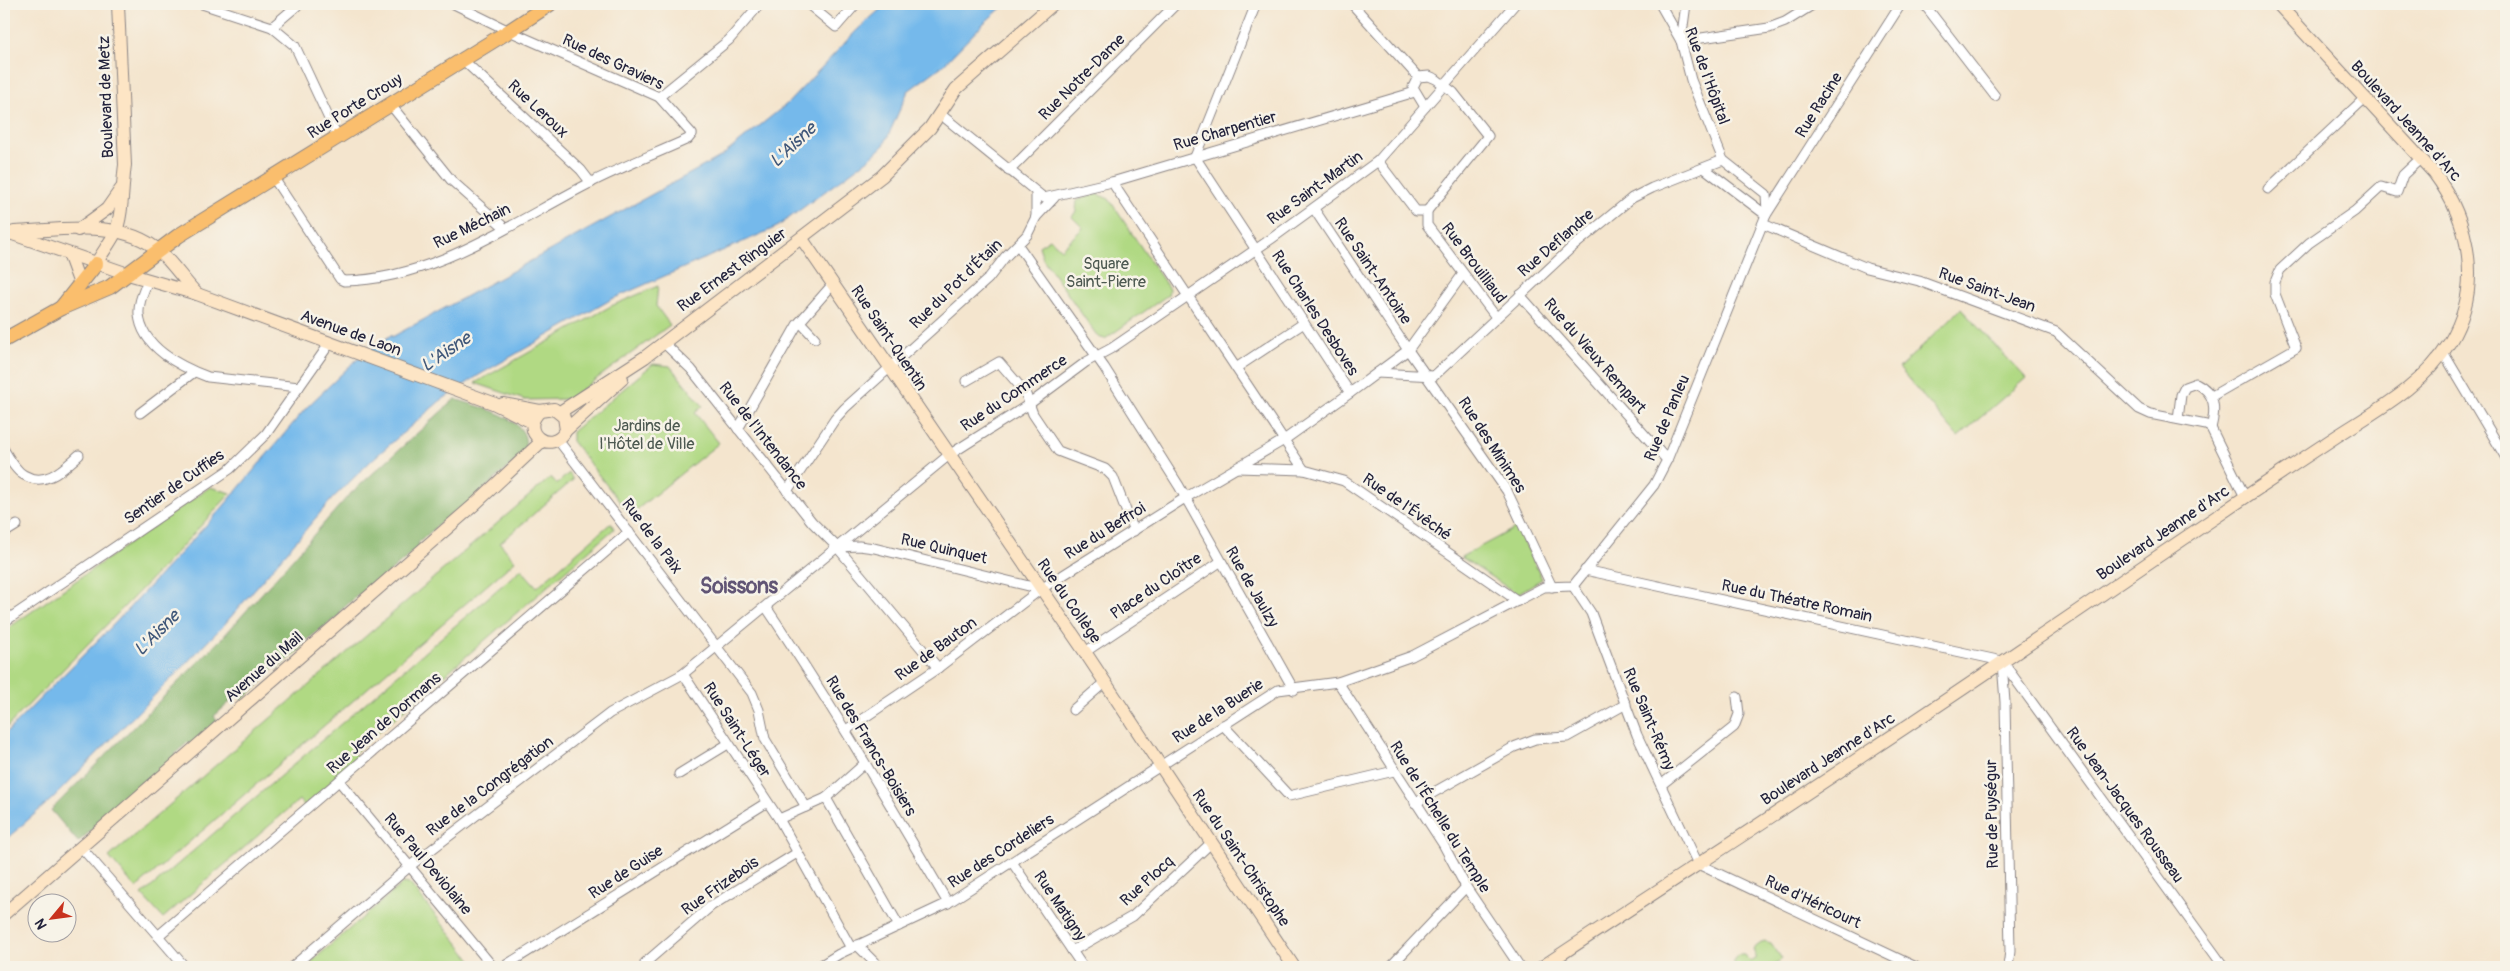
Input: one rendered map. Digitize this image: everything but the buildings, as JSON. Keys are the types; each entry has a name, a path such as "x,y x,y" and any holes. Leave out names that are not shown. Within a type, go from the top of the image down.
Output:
{"main road":[{"name":"Boulevard de Metz","path":"96,264 115,231 120,212 125,165 118,4"},
{"name":"Rue Porte Crouy","path":"4,340 61,308 104,290 178,236 338,138 550,4"},
{"name":"Rue Ernest Ringuier","path":"645,357 690,321 802,239 903,157 930,128 938,113 956,89 1052,4"},
{"name":"Boulevard Jeanne d'Arc","path":"1542,967 1871,751 2245,497 2407,391 2443,352 2452,339 2465,304 2469,284 2469,262 2463,225 2450,195 2420,158 2366,98 2278,4"},
{"path":"78,230 107,209 121,189"},
{"path":"5,232 115,231 139,239 159,250 197,294"},
{"name":"Avenue de Laon","path":"5,232 96,264 197,294 493,403 532,422"},
{"name":"Rue Saint-Quentin","path":"802,239 950,455"},
{"path":"69,254 80,284"},
{"path":"61,308 96,264"},
{"path":"560,412 645,357"},
{"path":"562,435 566,423 560,412 554,409 540,410 532,422 536,437 542,441 550,442 562,435 645,357"},
{"name":"Avenue de Laon","path":"493,403 540,410"},
{"name":"Avenue du Mail","path":"4,914 475,504 542,441"},
{"name":"Rue du Collège","path":"950,455 1085,652 1160,766"},
{"name":"Rue du Saint-Christophe","path":"1160,766 1294,967"}],"street":[{"path":"202,4 272,27 295,46 338,138"},
{"path":"272,27 298,4"},
{"name":"Rue des Graviers","path":"454,4 509,31 660,97 692,134"},
{"path":"660,97 729,40 760,4"},
{"path":"808,4 836,27 856,4"},
{"name":"Rue Notre-Dame","path":"1009,171 1176,4"},
{"path":"1195,157 1256,4"},
{"path":"1352,4 1418,77"},
{"name":"Rue Saint-Martin","path":"1096,356 1188,296 1314,209 1378,161 1515,4"},
{"name":"Rue de l'Hôpital","path":"1660,4 1681,41 1691,80 1723,160"},
{"path":"1686,4 1681,41 1769,28 1786,22 1814,4"},
{"name":"Rue Racine","path":"1765,219 1901,4"},
{"path":"1924,4 1995,96"},
{"name":"Rue Leroux","path":"462,59 581,170 591,183"},
{"path":"1418,77 1429,76 1453,92 1488,136 1427,211"},
{"path":"1418,77 1413,87 1426,107"},
{"name":"Rue Charpentier","path":"1040,196 1054,198 1112,182 1415,92"},
{"path":"2268,189 2366,98"},
{"path":"390,104 451,180 505,228"},
{"path":"938,113 1040,196"},
{"name":"Rue Méchain","path":"273,177 340,279 344,281 373,279 409,271 458,253 591,183 688,139 692,134"},
{"name":"Rue Charles Desboves","path":"1195,157 1350,393"},
{"path":"2212,396 2296,348 2275,294 2275,282 2280,270 2308,243 2355,211 2381,187 2397,192 2403,174 2420,158"},
{"path":"1723,160 1766,194"},
{"name":"Rue Deflandre","path":"1428,376 1434,376 1570,249 1632,198 1652,188 1723,160"},
{"name":"Rue Brouilliaud","path":"1378,161 1416,211 1427,211 1428,225 1496,317"},
{"name":"Rue Saint-Jean","path":"1704,168 1765,219 1867,268 1919,281 2056,332 2139,408 2150,414 2206,425 2211,428"},
{"path":"1112,182 1304,470"},
{"path":"1766,194 1783,190"},
{"path":"1765,219 1766,194"},
{"name":"Rue du Pot d'Étain","path":"787,491 835,419 988,279 1005,257 1027,235 1036,217 1040,196"},
{"name":"Rue du Pot d'Étain","path":"1036,217 1054,198"},
{"name":"Rue Saint-Antoine","path":"1314,209 1408,350 1428,376"},
{"name":"Rue de Panleu","path":"1573,586 1654,485 1667,460 1765,219"},
{"name":"Rue de Jaulzy","path":"1018,245 1096,356 1185,498 1294,690"},
{"name":"Rue du Beffroi","path":"1042,589 1185,498 1284,440 1408,350 1463,274"},
{"path":"148,280 139,302 138,315 142,326 159,351 194,372 208,377 298,388"},
{"path":"738,429 800,322 832,282"},
{"name":"Rue du Vieux Rempart","path":"1520,295 1667,460"},
{"path":"800,322 815,338"},
{"path":"1236,368 1304,323"},
{"name":"Rue de l'Intendance","path":"664,343 691,369 787,491 938,668"},
{"name":"Sentier de Cuffies","path":"4,622 230,469 266,434 298,388 334,344"},
{"path":"2443,352 2506,458"},
{"name":"Rue du Commerce","path":"837,548 950,455 1028,404 1096,356"},
{"path":"966,381 999,362 1025,392 1028,404 1058,450 1105,469 1113,477 1134,531"},
{"path":"140,413 194,372"},
{"path":"1377,373 1428,376"},
{"name":"Rue des Minimes","path":"1428,376 1507,491 1552,587"},
{"path":"2178,419 2181,395 2185,387 2196,383 2204,387 2212,396 2215,413 2211,428 2245,497"},
{"name":"Rue de la Paix","path":"562,435 629,532 752,693 759,710 765,739 806,807"},
{"path":"4,450 23,475 36,479 52,478 79,455"},
{"name":"Rue de l'Évêché","path":"1237,468 1304,470 1344,481 1518,601"},
{"path":"4,533 17,526"},
{"name":"Rue Jean de Dormans","path":"158,936 629,532"},
{"name":"Rue Quinquet","path":"837,548 859,546 874,548 1042,589"},
{"name":"Rue de la Congrégation","path":"292,967 410,866 610,713 683,674 837,548"},
{"name":"Place du Cloître","path":"1085,652 1220,562"},
{"name":"Rue du Théatre Romain","path":"1585,570 2002,661"},
{"path":"1552,587 1573,586"},
{"name":"Rue Saint-Rémy","path":"1573,586 1591,613 1637,735 1698,864"},
{"name":"Rue de la Buerie","path":"1160,766 1278,690 1294,690 1338,682 1412,656 1544,587 1552,587"},
{"name":"Rue de Bauton","path":"846,730 938,668 1042,589"},
{"name":"Rue des Francs-Boisiers","path":"766,607 846,730 864,764 948,902"},
{"name":"Rue Jean-Jacques Rousseau","path":"2002,661 2224,967"},
{"name":"Rue de Puységur","path":"2002,661 2005,692 2010,951 2008,967"},
{"name":"Rue Saint-Léger","path":"683,674 766,803 779,820 854,947 879,967"},
{"path":"1073,710 1105,682"},
{"name":"Rue de l'Échelle du Temple","path":"1338,682 1394,772 1443,844 1466,887 1520,967"},
{"path":"2005,692 2020,686"},
{"path":"1661,785 1734,727 1739,714 1737,698"},
{"path":"1415,803 1514,747 1535,739 1567,737 1626,704"},
{"path":"1223,726 1289,796 1394,772"},
{"path":"679,774 728,744"},
{"path":"779,820 826,798 864,764"},
{"name":"Rue des Cordeliers","path":"818,967 854,947 948,902 1160,766"},
{"name":"Rue Paul Deviolaine","path":"339,781 493,967"},
{"path":"826,798 899,926"},
{"name":"Rue de Guise","path":"503,967 766,803"},
{"name":"Rue Plocq","path":"1072,951 1133,916 1211,843"},
{"path":"81,847 185,967"},
{"name":"Rue Frizebois","path":"647,965 712,906 797,853"},
{"name":"Rue Matigny","path":"1012,862 1083,967"},
{"name":"Rue d'Héricourt","path":"1698,864 1916,967"},
{"path":"1390,967 1466,887"}],"green space":[{"name":"Square Saint-Pierre","path":"1097,194 1109,199 1169,289 1168,295 1105,339 1098,337 1043,259 1039,246 1050,239 1061,249 1083,228 1072,217 1076,211 1077,200"},
{"path":"658,286 656,306 670,325 569,399 525,400 475,383 611,306"},
{"path":"1961,309 2026,378 1958,437 1899,368"},
{"name":"Jardins de l'Hôtel de Ville","path":"653,364 670,366 703,406 695,413 719,443 630,515 572,441 572,432"},
{"path":"455,399 504,416 515,424 523,432 526,443 522,455 455,515 452,513 418,543 420,546 362,596 359,594 339,612 341,614 300,645 302,648 277,669 275,667 242,700 238,695 214,716 217,721 191,744 188,742 175,754 177,756 129,793 131,796 78,842 51,810 224,636 349,495"},
{"path":"569,473 573,480 500,543 515,561 136,888 109,857 551,477 557,484"},
{"path":"210,487 231,493 159,571 4,730 4,631"},
{"path":"611,523 614,529 354,753 358,759 304,806 299,800 163,918 142,895 521,569 537,587"},
{"path":"1517,527 1542,579 1517,594 1461,557"},
{"path":"403,883 410,884 477,967 305,967"},
{"path":"1764,941 1771,943 1782,959 1771,967 1734,967 1734,959 1738,955 1744,955 1751,962 1757,958 1753,949"}],"water":[{"name":"L'Aisne","path":"886,4 1006,4 985,22 942,66 908,91 884,145 870,158 777,227 612,299 479,375 440,401 373,459 332,499 223,626 54,797 4,841 4,735 117,621 222,508 306,408 354,362 391,335 392,337 722,156 788,103 856,31"}],"district":[{"name":"Soissons","path":"739,586"}]}
